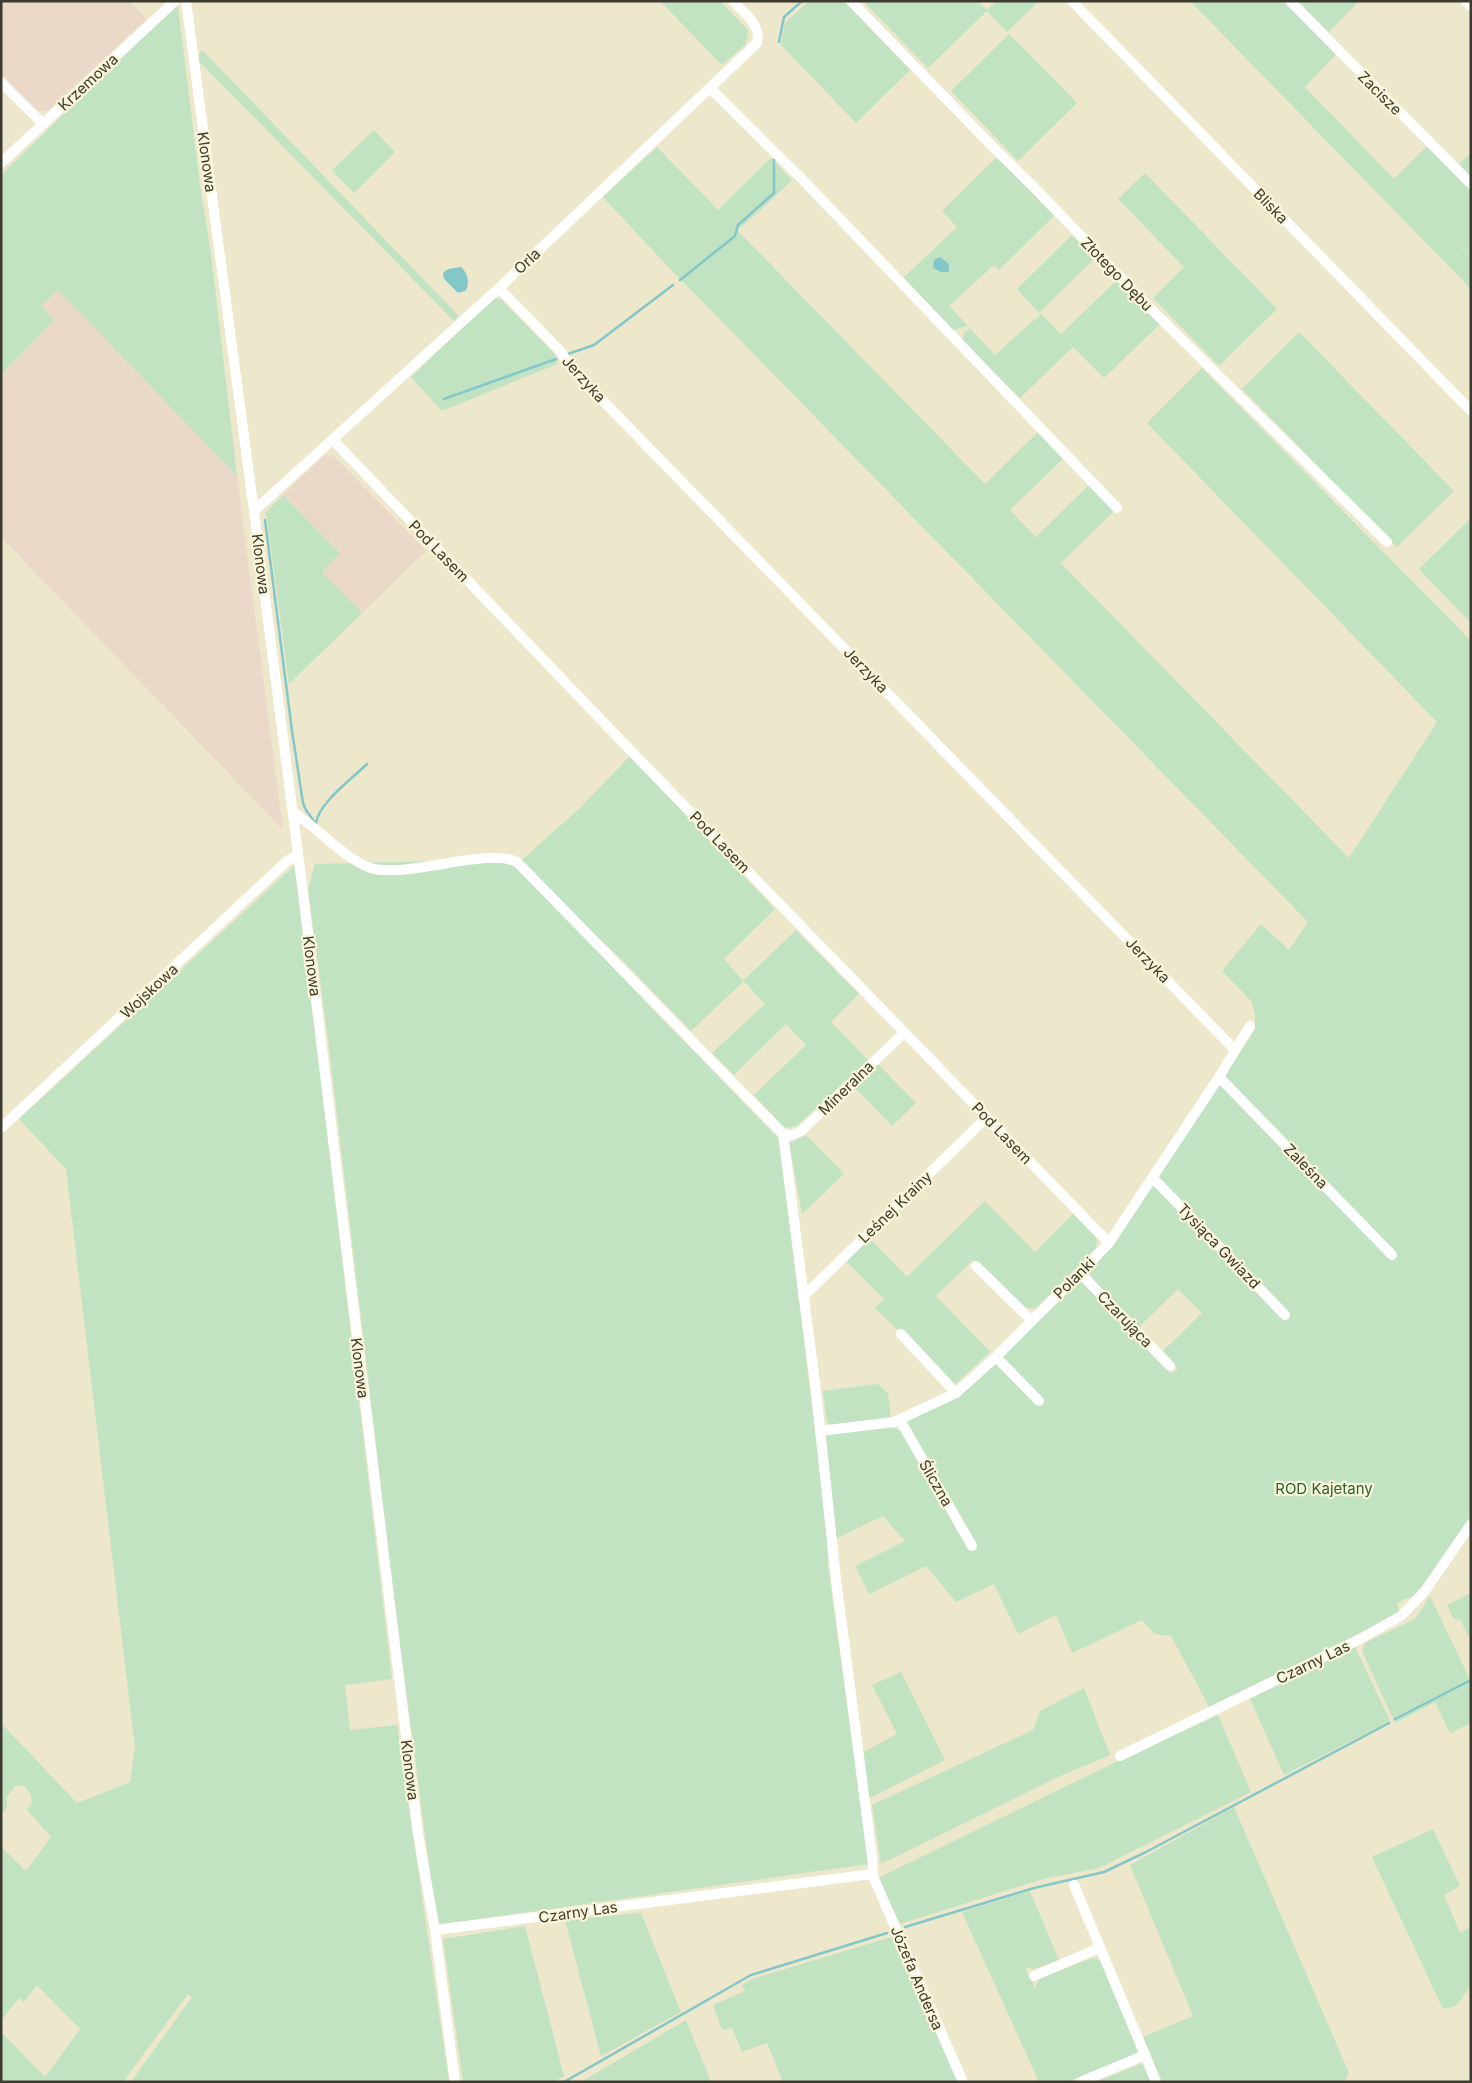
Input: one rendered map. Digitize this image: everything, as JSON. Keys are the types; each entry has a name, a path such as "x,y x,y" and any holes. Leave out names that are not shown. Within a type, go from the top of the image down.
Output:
{"street":[{"name":"Krzemowa","path":"1,163 175,1"},
{"name":"Klonowa","path":"186,1 293,812 418,1834 435,1930"},
{"name":"Orla","path":"254,511 499,288 758,40 757,28 733,1"},
{"name":"Złotego Dębu","path":"851,1 1150,308 1387,542"},
{"name":"Bliska","path":"1072,1 1471,411"},
{"name":"Zacisze","path":"1290,1 1471,184"},
{"path":"1467,1 1471,5"},
{"path":"1,82 43,124"},
{"path":"710,88 801,178 1117,508"},
{"name":"Jerzyka","path":"499,288 561,352 572,368 593,390 1235,1050"},
{"name":"Pod Lasem","path":"333,440 1109,1243"},
{"path":"293,812 356,860 372,868 403,871 503,857 518,862 783,1134 820,1430 836,1579 873,1864 872,1874"},
{"name":"Wojskowa","path":"1,1128 287,861 298,855"},
{"name":"Polanki","path":"820,1430 900,1420 956,1393 996,1357 1109,1243 1219,1077 1250,1026"},
{"name":"Mineralna","path":"783,1134 792,1135 801,1131 904,1033"},
{"name":"Zaleśna","path":"1219,1077 1392,1255"},
{"name":"Leśnej Krainy","path":"803,1297 987,1117"},
{"name":"Tysiąca Gwiazd","path":"1153,1178 1285,1315"},
{"path":"976,1266 1031,1320"},
{"name":"Czarująca","path":"1080,1273 1170,1366"},
{"path":"901,1334 956,1393"},
{"path":"996,1357 1039,1401"},
{"name":"Śliczna","path":"900,1420 972,1546"},
{"name":"Czarny Las","path":"1120,1756 1358,1640 1401,1616 1425,1592 1471,1524"},
{"name":"Czarny Las","path":"435,1930 872,1874"},
{"name":"Józefa Andersa","path":"872,1874 963,2082"},
{"path":"1074,1885 1156,2082"},
{"path":"435,1930 455,2082"},
{"path":"1034,1976 1099,1948"},
{"path":"1080,2082 1145,2055"}],"shaded area":[{"path":"1,1 129,1 147,19 47,111 36,110 1,75"},
{"path":"58,289 237,476 283,830 1,537 1,375 54,320 40,306"},
{"path":"324,456 334,456 426,551 362,613 322,572 340,553 283,495"}],"green space":[{"path":"660,1 720,1 748,30 746,44 722,65"},
{"path":"809,1 844,1 910,70 856,123 781,45 785,23"},
{"path":"863,1 978,1 987,10 997,1 1039,1 1007,32 987,11 928,68"},
{"path":"1190,1 1285,1 1337,53 1305,87 1394,179 1427,146 1471,190 1471,257 1448,234 1471,258 1471,289"},
{"path":"1298,1 1359,1 1329,32"},
{"path":"178,6 200,185 211,254 237,476 58,290 41,306 54,320 1,375 1,175 174,7"},
{"path":"1009,34 1077,103 1018,161 951,91"},
{"path":"202,51 459,316 454,321 199,61 198,56"},
{"path":"374,130 395,152 354,193 332,170"},
{"name":"ROD Kajetany","path":"657,147 718,210 771,158 792,180 737,230 985,484 1038,432 1063,459 1010,510 1036,537 1089,485 1114,511 1061,563 1349,858 1437,722 1147,423 1202,368 1471,641 1471,1516 1418,1596 1404,1599 1397,1604 1400,1614 1269,1678 1211,1710 1171,1636 1155,1634 1142,1620 1072,1653 1056,1615 1018,1634 994,1584 956,1602 926,1566 869,1594 855,1566 905,1541 883,1516 835,1539 823,1434 892,1427 903,1432 969,1550 906,1421 1002,1356 1081,1281 1171,1373 1178,1369 1162,1352 1202,1313 1178,1289 1139,1327 1088,1274 1116,1241 1150,1186 1155,1187 1290,1315 1156,1177 1219,1083 1391,1258 1397,1254 1224,1075 1255,1030 1255,1016 1252,1002 1222,971 1261,924 1289,950 1308,922 658,256 603,197"},
{"path":"1471,153 1471,176 1459,164"},
{"path":"997,157 1054,216 999,270 994,265 949,306 968,326 953,330 903,278 957,227 942,211"},
{"path":"1145,173 1277,309 1219,366 1153,298 1184,267 1118,199"},
{"path":"1072,235 1095,258 1039,313 1017,289"},
{"path":"1117,280 1160,324 1104,378 1073,347 1020,398 962,341 964,333 970,328 995,355 1041,314 1061,334"},
{"path":"493,298 501,299 555,354 557,364 442,411 411,377"},
{"path":"1299,332 1454,491 1397,547 1242,389"},
{"path":"283,495 340,553 322,572 362,613 289,684 266,512"},
{"path":"1471,518 1471,623 1419,569"},
{"path":"630,756 775,909 724,959 743,981 796,930 859,994 831,1022 868,1060 797,1126 785,1128 754,1095 806,1045 786,1024 734,1075 712,1053 765,1004 744,981 691,1031 624,962 556,898 616,971 779,1139 827,1529 828,1567 869,1864 437,1925 395,1606 330,1055 308,889 315,864 523,859 579,809"},
{"path":"295,865 392,1679 345,1685 350,1730 397,1725 449,2082 136,2082 133,2079 192,1997 188,1994 123,2082 1,2082 2,2033 45,2077 80,2029 37,1985 24,2002 19,1998 1,2021 1,1847 26,1871 51,1837 27,1810 32,1803 31,1794 24,1786 15,1786 7,1797 7,1808 1,1815 1,1723 77,1803 130,1782 135,1748 66,1169 19,1119"},
{"path":"878,1064 916,1103 892,1126 855,1088"},
{"path":"806,1135 844,1174 802,1214 789,1143"},
{"path":"985,1201 1035,1252 1073,1214 1097,1239 1096,1248 1036,1308 1025,1308 973,1260 936,1296 990,1352 954,1385 875,1308 884,1299 846,1261 869,1238 907,1277"},
{"path":"878,1384 888,1394 891,1419 833,1426 827,1422 823,1391"},
{"path":"1471,1593 1471,1635 1468,1636 1461,1621 1453,1618 1447,1605"},
{"path":"1430,1596 1471,1682 1471,1723 1450,1733 1435,1702 1395,1723 1362,1651 1365,1643 1415,1619"},
{"path":"1355,1647 1390,1721 1284,1775 1250,1699"},
{"path":"901,1672 945,1760 868,1799 862,1753 897,1734 872,1685"},
{"path":"1084,1688 1110,1755 1058,1777 881,1864 872,1805 1033,1730 1040,1711"},
{"path":"1218,1715 1251,1792 1099,1868 1043,1879 900,1924 878,1878 1114,1763"},
{"path":"1234,1807 1349,2073 1344,2082 1162,2082 1143,2037 1193,2016 1130,1865"},
{"path":"1433,1829 1460,1886 1444,1895 1460,1933 1471,1926 1471,1985 1456,2006 1443,2009 1372,1857"},
{"path":"1030,1891 1059,1960 1034,1969 1025,1967 1035,1988 1039,1979 1092,1958 1103,1961 1137,2045 1138,2051 1135,2055 1067,2082 1039,2082 962,1912"},
{"path":"641,1913 681,2012 601,2056 565,1920"},
{"path":"525,1926 564,2076 554,2082 463,2082 443,1939"},
{"path":"895,1936 959,2082 783,2082 767,2043 742,2052 732,2028 722,2030 713,2005 745,1991 742,1985 752,1979"},
{"path":"686,2020 711,2082 581,2082"},
{"path":"1143,2063 1151,2082 1096,2082"}],"water":[{"path":"940,257 949,264 949,272 941,272 933,268 934,260"},
{"path":"461,267 466,275 468,285 465,291 458,293 444,279 443,273 448,269"}],"waterway":[{"path":"779,42 784,17 802,1"},
{"path":"680,280 735,236 738,225 774,193 774,160"},
{"path":"568,354 594,345 673,285"},
{"path":"444,399 556,359"},
{"path":"265,520 303,803 316,824 322,808 367,764"},
{"path":"1395,1719 1471,1680"},
{"path":"905,1927 1034,1888 1104,1872 1146,1852 1389,1723"},
{"path":"564,2082 751,1975 887,1933"}]}
